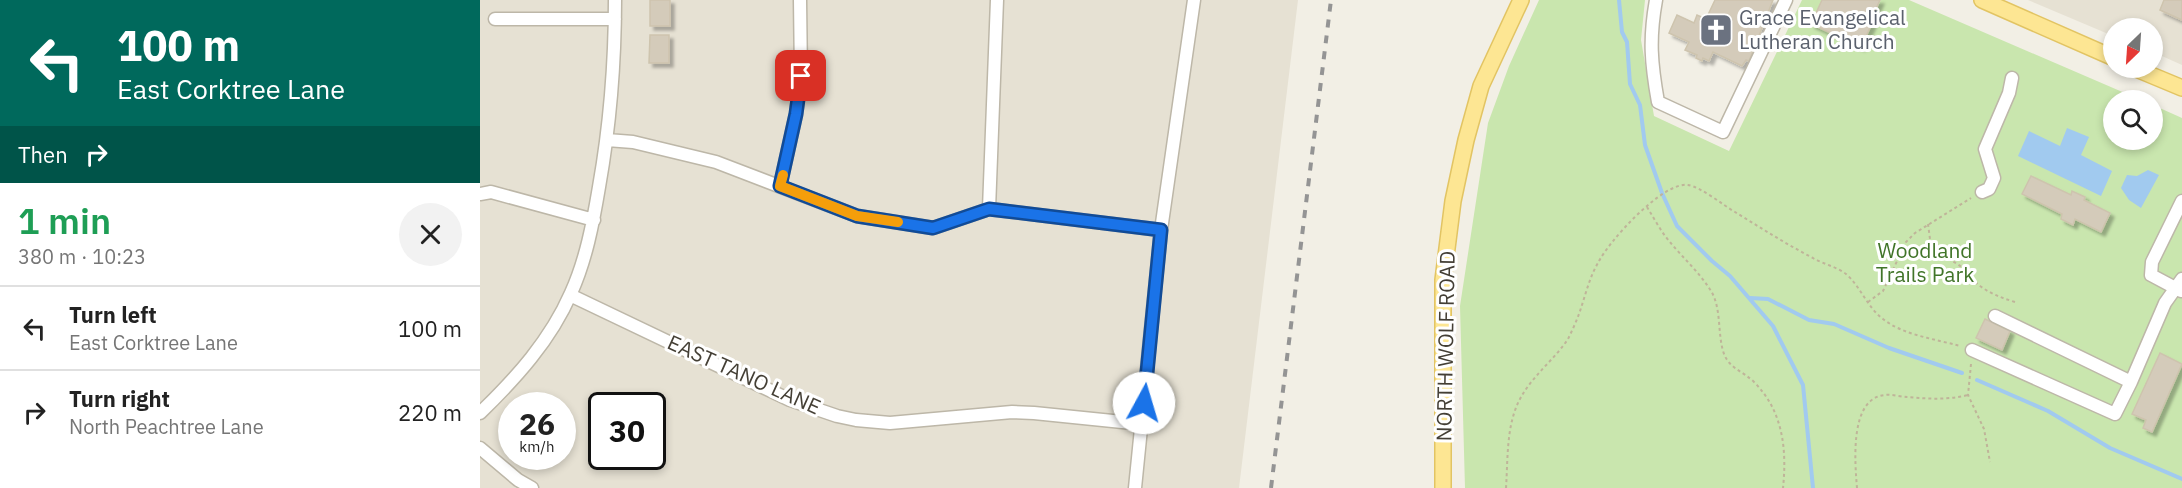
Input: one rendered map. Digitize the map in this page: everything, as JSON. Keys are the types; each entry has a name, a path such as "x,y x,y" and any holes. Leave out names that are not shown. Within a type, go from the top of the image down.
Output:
{"main road":[{"name":"NORTH WOLF ROAD","path":"1443,488 1443,280 1453,201 1481,86 1521,0"},
{"path":"1982,0 2103,53"},
{"path":"2158,78 2182,88"}],"street":[{"path":"480,413 517,378 532,358 570,295 582,262 594,220 607,140 615,0"},
{"path":"780,186 796,114 800,84 800,0"},
{"path":"989,209 997,0"},
{"path":"1135,488 1161,230 1194,0"},
{"path":"1656,0 1651,31 1651,62 1658,102 1723,132 1786,0"},
{"path":"495,19 615,19"},
{"path":"1982,192 1989,189 1994,178 1985,149 2012,78"},
{"path":"607,140 633,142 716,162 857,216 933,228 989,209 1161,230"},
{"path":"480,194 491,192 594,220"},
{"path":"1972,350 2115,414 2165,303 2180,286 2151,276 2152,262 2182,201"},
{"name":"EAST TANO LANE","path":"570,295 790,400 847,418 899,422 1034,412 1142,424"},
{"path":"1995,316 2131,382"},
{"path":"480,448 518,480 532,488"}],"path":[{"path":"1506,488 1510,430 1520,397 1539,370 1567,339 1596,264 1657,197 1687,184 1701,190 1813,258 1844,272 1856,283 1882,319 1897,328 1972,350 1968,395 1983,429 1990,462"},
{"path":"1868,302 1883,291 1906,242 1928,224 1982,192"},
{"path":"1647,206 1669,241 1712,292 1724,354 1731,366 1752,380 1766,395 1777,415 1786,462 1783,488"},
{"path":"1928,224 1932,254"},
{"path":"1901,254 1923,252 1932,254 1964,269 1978,285 1993,294 2015,302"},
{"path":"1857,488 1855,460 1858,430 1861,412 1869,400 1884,395 1950,400 1968,395"}],"shaded area":[{"path":"480,0 1298,0 1239,488 480,488"},
{"path":"2028,0 2182,0 2182,65 2163,56 2163,18 2103,18 2103,32"}],"green space":[{"name":"Woodland Trails Park","path":"1539,0 1645,0 1641,40 1654,116 1729,151 1802,0 1909,0 2118,90 2103,90 2103,150 2163,150 2163,109 2182,118 2182,488 1465,488 1460,306 1488,123 1509,66"}],"water":[{"path":"2067,128 2089,137 2081,155 2112,171 2101,196 2018,156 2029,131 2060,146"},
{"path":"2148,170 2159,175 2141,208 2129,200 2121,188 2127,175 2137,176"}],"building":[{"path":"650,0 670,0 670,26 650,26"},
{"name":"Grace Evangelical Lutheran Church","path":"1715,0 1773,0 1749,61 1746,60 1742,66 1713,52 1709,61 1703,58 1702,61 1696,58 1697,55 1685,50 1689,42 1669,33 1677,15 1694,23 1697,15 1706,19"},
{"path":"1822,0 1880,0 1861,47 1811,24"},
{"path":"2164,0 2182,0 2182,20 2160,10"},
{"path":"650,35 669,35 669,63 649,63"},
{"path":"2031,176 2071,195 2072,191 2085,197 2084,200 2110,213 2101,232 2075,219 2073,225 2061,219 2062,214 2022,194"},
{"path":"1985,319 2010,331 2002,350 1976,338"},
{"path":"2160,353 2182,364 2152,432 2143,428 2146,420 2132,414"}],"waterway":[{"path":"1619,0 1622,32 1627,42 1630,84 1640,105 1645,145 1662,193 1677,226 1730,276 1773,326 1803,385 1813,488"},
{"path":"1750,298 1768,299 1809,320 1834,324 1889,348 1962,373"},
{"path":"1977,380 2048,411 2110,448 2182,479"}],"railway":[{"path":"1271,488 1331,0"}],"slow traffic":[{"path":"783,175 780,186 857,216 898,222"}],"place":[{"name":"Grace Evangelical Lutheran Church","path":"1716,30"}],"route":[{"path":"801,76 796,114 780,186 857,216 933,228 989,209 1161,230 1144,403"}]}
